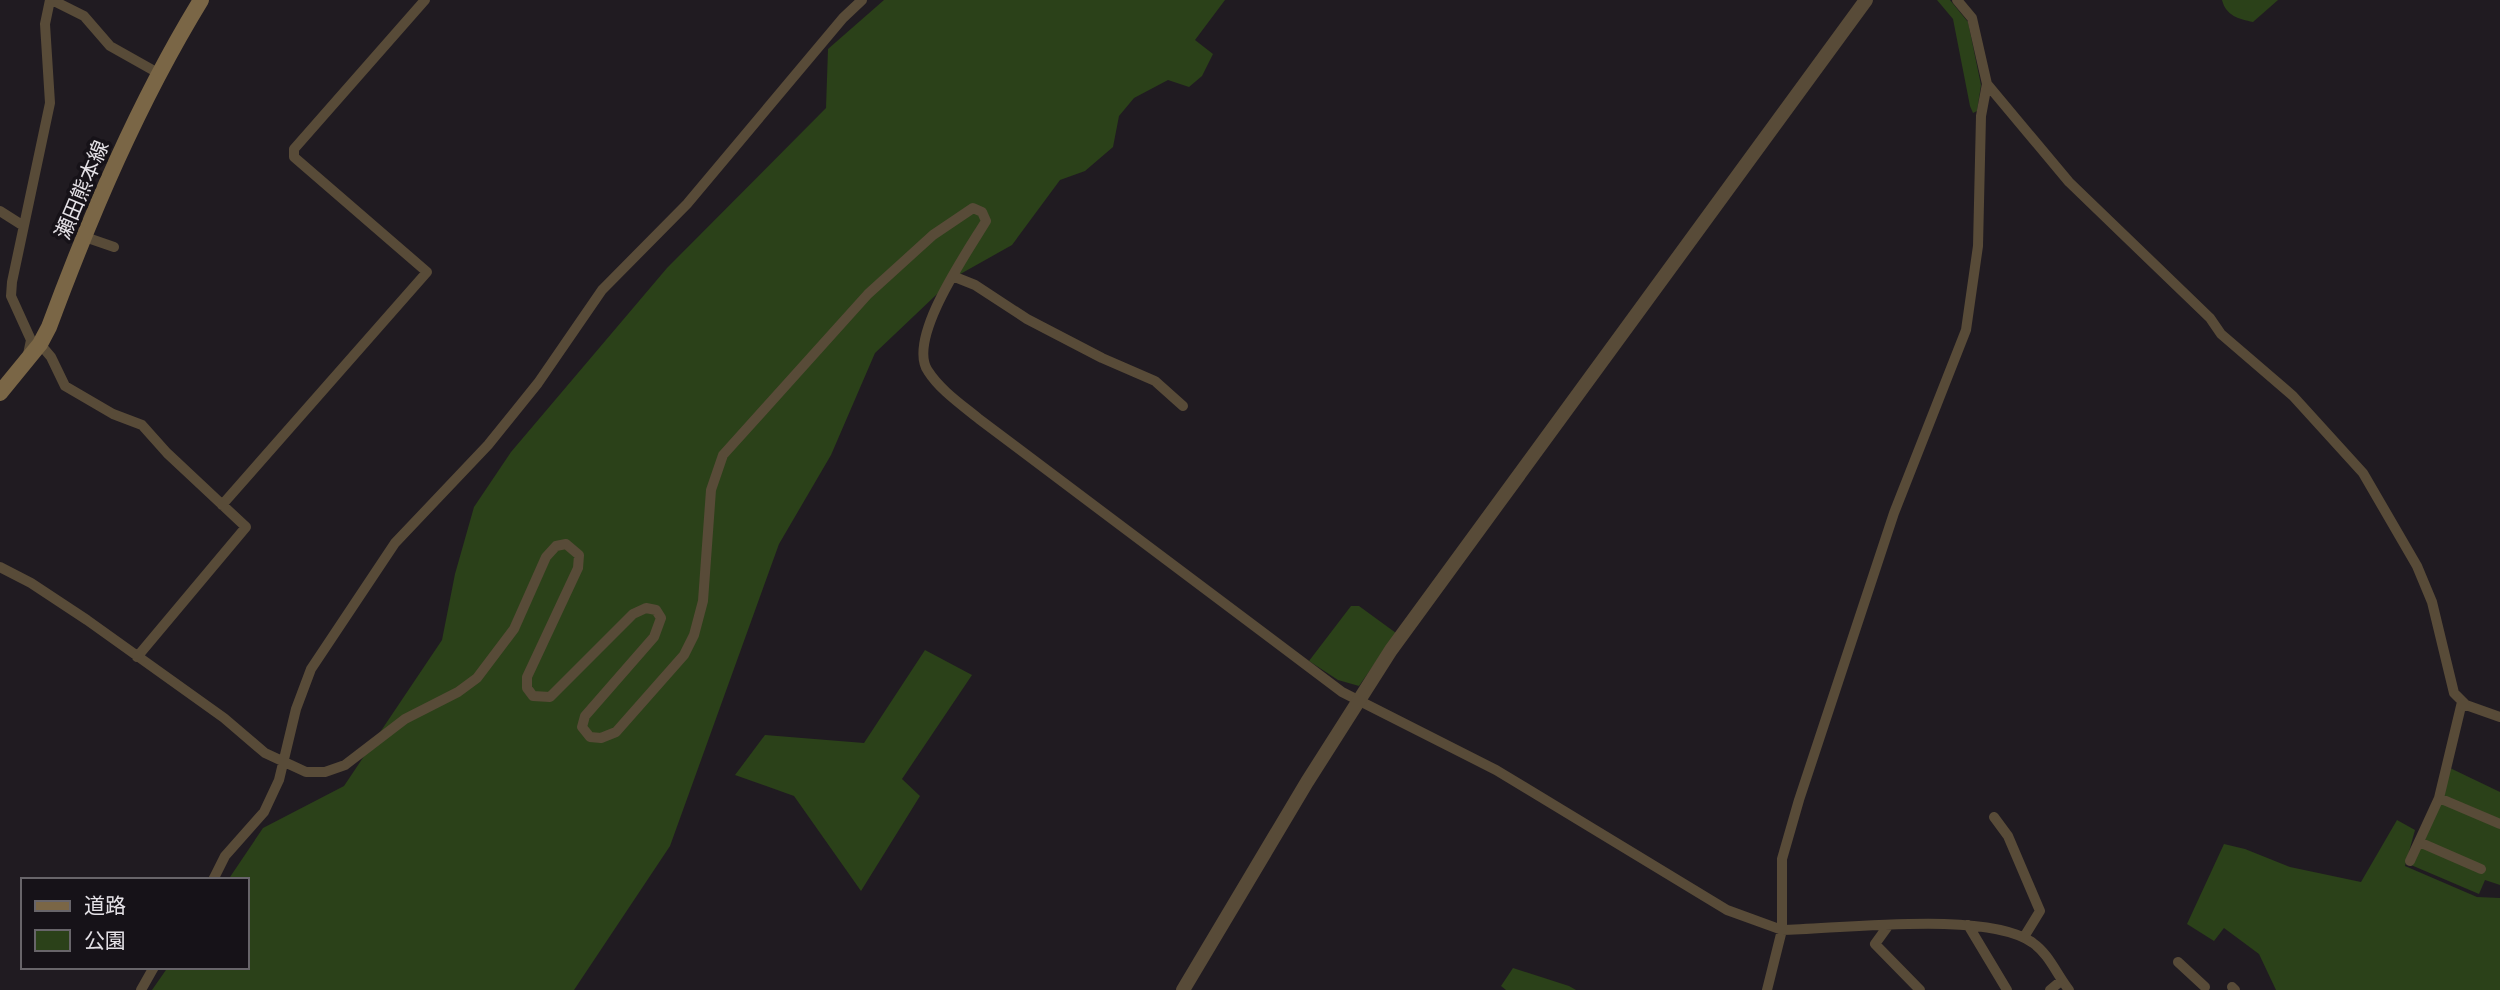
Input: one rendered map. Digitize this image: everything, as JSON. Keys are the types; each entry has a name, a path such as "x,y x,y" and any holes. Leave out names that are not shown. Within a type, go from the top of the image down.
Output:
{"main road":[{"name":"瀬田熊本線","path":"0,393 40,344 158,73 201,0"}],"street":[{"path":"27,359 31,340 11,296 22,225 50,103 45,24 51,0 83,16 110,46 158,73"},
{"path":"222,505 427,272 294,158 295,149 425,0"},
{"path":"214,878 225,856 264,812 279,780 296,709 311,669 395,543 488,445 538,383 602,290 687,204 843,18 862,0"},
{"path":"1183,990 1307,782 1391,650 1866,0"},
{"path":"1767,990 1782,930 1782,859 1799,800 1894,513 1966,330 1978,246 1981,116 1987,84 1972,18 1957,0"},
{"path":"1987,84 2069,182 2210,318 2221,334 2292,396 2362,473 2417,566 2442,635 2448,677 2462,702 2500,717"},
{"path":"0,567 31,583 224,718 265,753 306,772 325,772 345,765 405,719 458,692 477,678 513,629 546,557 556,546 566,544 579,555 578,568 527,677 527,688 533,695 550,697 633,614 646,608 656,610 661,618 654,637 585,716 582,727 590,737 601,738 616,732 684,655 694,635 703,601 711,490 723,455 869,294 933,235 973,208 982,212 986,221 931,316 921,347 928,371 952,397 1311,670 1360,702 1507,777 1727,909 1782,930 1968,925 2000,928 2024,937 2042,951 2065,985 2050,990"},
{"path":"0,211 22,225"},
{"path":"85,237 114,247"},
{"path":"955,277 975,285 1027,319 1102,358 1155,380 1183,406"},
{"path":"40,344 51,356 65,386 113,414 142,425 246,527 137,657"},
{"path":"2410,861 2439,798 2462,702"},
{"path":"2439,798 2500,824"},
{"path":"1994,817 2008,836 2040,911 2024,937"},
{"path":"2419,842 2481,869"},
{"path":"1968,925 2007,990"},
{"path":"1888,926 1875,944 1920,990"},
{"path":"2178,962 2205,987"},
{"path":"141,990 154,969"}],"green space":[{"path":"884,0 1225,0 1195,40 1213,54 1202,76 1189,87 1168,80 1134,98 1119,116 1113,147 1085,171 1060,180 1012,245 955,277 875,353 831,455 779,544 670,846 574,990 152,990 167,969 248,969 248,878 229,878 263,828 344,786 442,640 455,574 474,507 511,452 667,268 826,108 828,49"},
{"path":"1937,0 1950,0 1968,22 1981,85 1977,111 1973,113 1953,19"},
{"path":"2222,0 2278,0 2253,22 2230,13"},
{"path":"1351,606 1359,606 1396,633 1359,686 1338,680 1309,661"},
{"path":"925,650 972,675 902,779 920,796 861,891 794,796 735,775 765,735 864,743"},
{"path":"2450,768 2500,792 2500,885 2485,880 2479,894 2411,865"},
{"path":"2397,820 2415,830 2405,866 2477,897 2500,898 2500,990 2276,990 2259,954 2224,928 2214,941 2187,924 2224,844 2245,849 2290,867 2361,882"},
{"path":"1513,968 1576,990 1506,990 1501,986"}]}
